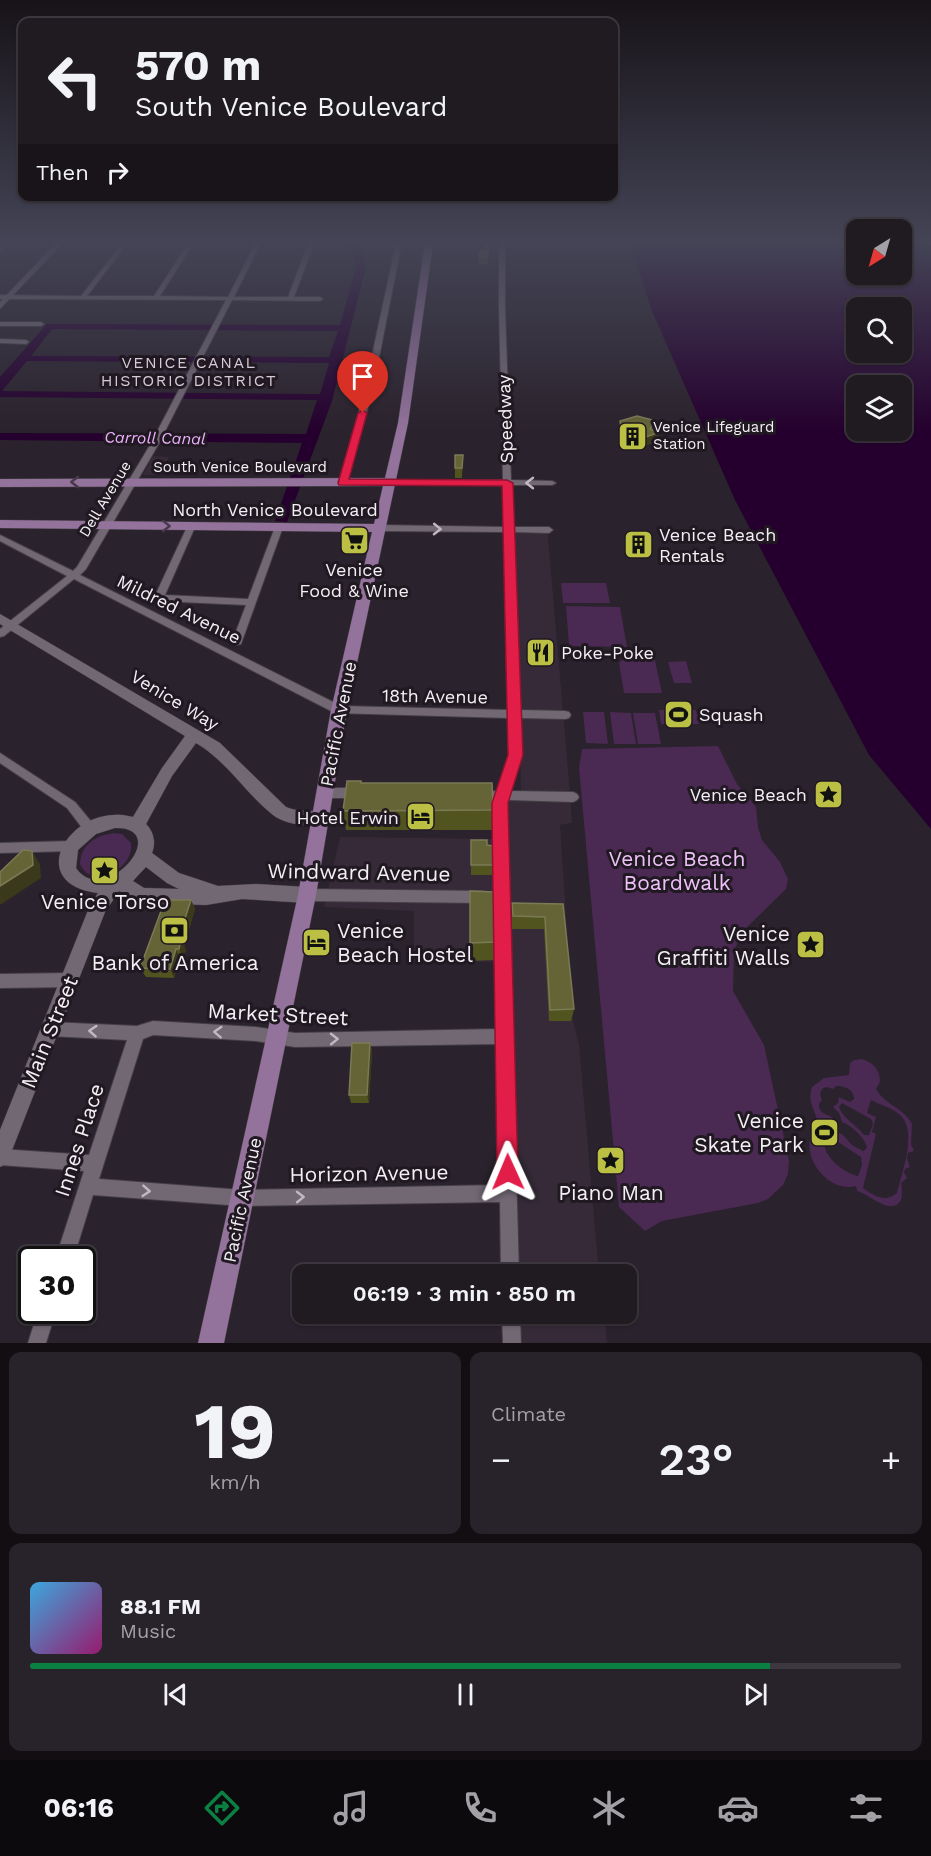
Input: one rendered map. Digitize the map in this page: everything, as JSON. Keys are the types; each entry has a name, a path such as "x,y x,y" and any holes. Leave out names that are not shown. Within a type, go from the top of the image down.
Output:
{"main road":[{"name":"Pacific Avenue","path":"211,1343 307,895 339,710 406,406 420,307"},
{"name":"South Venice Boulevard","path":"0,483 389,482"},
{"name":"North Venice Boulevard","path":"6,524 378,528"}],"street":[{"name":"Dell Avenue","path":"0,634 6,621 75,576 108,525 156,442 225,307"},
{"path":"343,483 368,393 386,307"},
{"name":"Speedway","path":"503,307 516,755 503,795 500,813 510,1264"},
{"path":"0,324 41,324"},
{"path":"0,341 26,342"},
{"name":"South Venice Boulevard","path":"389,482 552,483"},
{"name":"Mildred Avenue","path":"6,524 2,539 229,652 339,710"},
{"path":"190,526 159,598 251,602"},
{"path":"237,642 279,527"},
{"name":"North Venice Boulevard","path":"378,528 549,530"},
{"name":"Venice Way","path":"6,621 220,751 274,808 292,817 321,818"},
{"name":"18th Avenue","path":"339,710 565,715"},
{"path":"137,825 167,772 194,734"},
{"path":"0,757 71,805 90,829"},
{"path":"326,793 375,794"},
{"path":"471,795 573,797"},
{"path":"83,884 100,886 117,882 134,871 145,857 147,840 137,825 115,821 90,829 72,846 68,867 71,876 83,884 98,908"},
{"path":"0,848 72,846"},
{"name":"Windward Avenue","path":"145,857 173,878 193,887 208,888 216,893"},
{"name":"Windward Avenue","path":"117,882 142,895 207,897 216,893 501,897"},
{"name":"Main Street","path":"0,1157 98,908 117,882"},
{"path":"0,981 70,980"},
{"name":"Market Street","path":"50,1029 137,1034 153,1028 295,1040 505,1036"},
{"name":"Innes Place","path":"68,1246 137,1034"},
{"path":"0,1157 94,1164"},
{"name":"Horizon Avenue","path":"87,1186 242,1198 508,1193"},
{"path":"37,1343 43,1324"},
{"path":"511,1324 512,1343"}],"shaded area":[{"path":"153,456 169,457 161,475 143,475"},
{"path":"513,526 547,526 572,823 560,825 573,1021 579,1044 598,1264 515,1264 507,962 414,961 414,911 324,907 340,837 503,839 503,803 521,790"},
{"path":"516,1324 605,1324 607,1343 517,1343"}],"green space":[{"path":"561,583 606,583 610,603 563,603"},
{"path":"566,606 620,607 627,647 569,646"},
{"path":"628,655 654,656 662,693 624,693 619,663"},
{"path":"686,661 692,683 674,683 668,662"},
{"name":"Squash","path":"659,710 696,710 699,724 661,724"},
{"path":"583,712 604,712 608,744 586,743"},
{"path":"610,712 631,713 636,744 614,744"},
{"path":"633,713 655,713 661,744 638,744"},
{"name":"Venice Beach Boardwalk","path":"718,746 737,784 756,807 762,840 780,862 788,879 786,889 745,929 734,950 733,991 764,1045 789,1161 788,1174 783,1185 768,1199 758,1203 662,1221 645,1231 619,1207 579,768 582,749"},
{"path":"122,834 131,843 126,861 120,868 102,876 93,876 86,872 80,864 86,846 101,836"},
{"name":"Venice Skate Park","path":"862,1059 876,1068 880,1082 876,1089 912,1124 911,1144 914,1151 908,1153 907,1159 910,1167 905,1169 907,1178 901,1183 901,1200 897,1205 880,1203 857,1191 856,1186 847,1187 829,1181 816,1166 812,1157 810,1139 815,1131 817,1119 811,1102 812,1087 824,1078 849,1075 850,1063","holes":["836,1086 842,1087 848,1089 854,1096 850,1102 839,1097 838,1103 833,1107 839,1113 842,1122 854,1129 864,1141 867,1148 863,1151 852,1145 842,1134 832,1131 829,1123 833,1118 820,1110 822,1089 826,1087 833,1089","871,1100 890,1108 900,1115 908,1131 907,1152 897,1193 888,1198 876,1196 863,1188 876,1134 872,1132 876,1117 867,1113","842,1103 871,1119 873,1124 869,1135 864,1135 839,1107","832,1138 861,1157 862,1165 858,1176 847,1172 831,1158 827,1153 825,1141"]}],"water":[{"name":"Carroll Canal","path":"345,307 356,307 332,401 287,522 275,521 302,443 0,440 0,433 306,434 317,400 0,397 0,377 47,324 340,325","holes":["54,329 338,331 329,357 31,356","27,361 328,363 320,394 2,391"]},
{"path":"651,307 846,307 846,363 912,363 912,307 931,307 931,829 869,755 735,500"}],"building":[{"path":"637,416 656,421 650,429 660,432 643,438 622,432 620,421"},
{"path":"455,455 463,455 462,468 455,468"},
{"path":"347,781 361,781 361,783 492,783 493,810 343,811"},
{"path":"471,840 487,840 487,845 493,846 493,865 471,865"},
{"path":"23,850 32,851 33,865 0,886 0,872"},
{"path":"470,891 494,892 495,942 470,943"},
{"path":"167,900 191,900 178,940 181,940 179,949 176,949 170,969 140,968 164,903"},
{"path":"512,903 563,904 574,1009 550,1010 545,917 513,916"},
{"path":"352,1043 370,1043 367,1095 349,1095"}],"place":[{"name":"Venice Lifeguard Station","path":"632,436"},
{"name":"Venice Food & Wine","path":"354,540"},
{"name":"Venice Beach Rentals","path":"638,544"},
{"name":"Poke-Poke","path":"540,652"},
{"name":"Squash","path":"678,714"},
{"name":"Venice Beach","path":"828,794"},
{"name":"Hotel Erwin","path":"420,817"},
{"name":"Venice Torso","path":"105,870"},
{"name":"Bank of America","path":"175,931"},
{"name":"Venice Beach Hostel","path":"316,942"},
{"name":"Venice Graffiti Walls","path":"811,945"},
{"name":"Venice Skate Park","path":"825,1132"},
{"name":"Piano Man","path":"611,1161"}],"district":[{"name":"VENICE CANAL HISTORIC DISTRICT","path":"189,371"}],"route":[{"path":"363,413 343,483 507,483 516,755 500,803 508,1172"}]}
